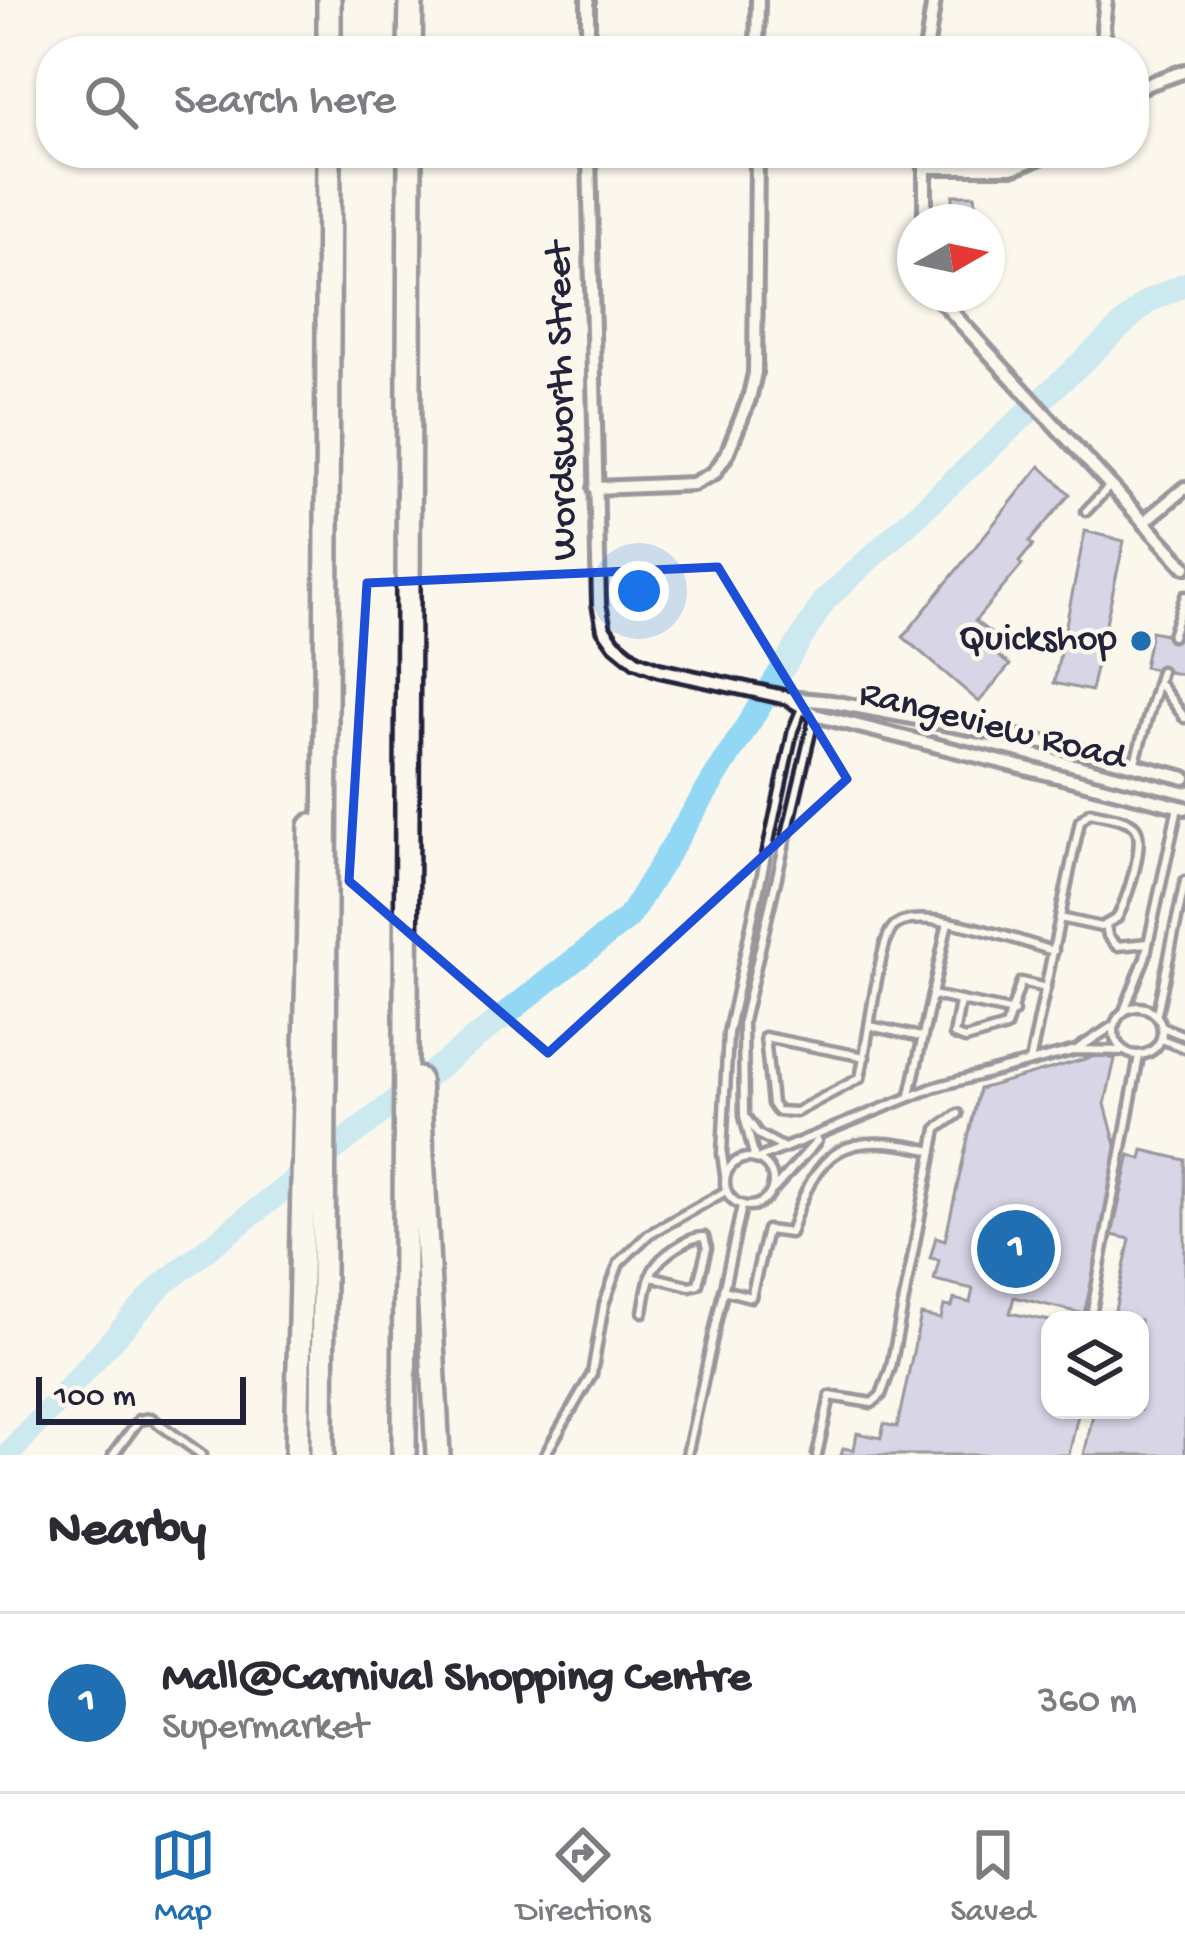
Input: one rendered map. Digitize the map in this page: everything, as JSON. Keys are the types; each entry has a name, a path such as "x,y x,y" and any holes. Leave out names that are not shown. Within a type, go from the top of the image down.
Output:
{"highway":[{"path":"329,0 329,36"},
{"path":"410,36 411,0"},
{"path":"322,1455 328,168"},
{"path":"410,168 406,905 413,1119 438,1455"},
{"path":"297,1455 328,241"},
{"path":"404,1455 413,1119"}],"street":[{"path":"587,36 588,0"},
{"path":"757,36 758,0"},
{"path":"928,36 934,0"},
{"path":"1104,36 1106,0"},
{"path":"1149,84 1185,71"},
{"name":"Wordsworth Street","path":"589,168 598,604 604,629 614,644"},
{"path":"595,488 693,484 714,473 727,454 755,373 757,168"},
{"path":"925,168 925,204"},
{"path":"951,312 1185,567"},
{"path":"1144,522 1185,488"},
{"name":"Rangeview Road","path":"614,644 647,666 788,698 815,715 1182,807"},
{"name":"Rangeview Road","path":"804,704 821,700 1044,742 1185,777"},
{"path":"1182,807 1185,777"}],"lane":[{"path":"1086,511 1111,485"},
{"path":"1172,635 1185,596"},
{"path":"1134,765 1161,670"},
{"path":"1158,682 1185,718"},
{"path":"770,1195 772,1177 756,1159 745,1116 740,1047 821,700"},
{"path":"804,704 794,730 728,1033 723,1136 726,1191 742,1206 758,1205 824,1134"},
{"path":"1076,1050 1115,1024 1134,992 1182,807"},
{"path":"1030,1062 1080,821 1092,813 1130,822 1140,841 1122,910 1106,925"},
{"path":"725,1175 740,1159 756,1159 910,1097 1030,1062 1076,1050 1139,1056 1153,1051 1161,1039 1157,1015 1185,881"},
{"path":"1179,910 1185,896"},
{"path":"865,1057 765,1036 772,1104 778,1111 796,1112 860,1078 865,1057 885,949 893,927 910,917 948,922 1054,951"},
{"path":"1060,918 1106,925"},
{"path":"910,1097 948,922"},
{"path":"1106,925 1117,946 1148,943"},
{"path":"959,1002 954,1035 965,1040 1002,1031 1014,1012 1021,982 1046,988"},
{"path":"932,994 1014,1012"},
{"path":"1124,1011 1137,1006 1157,1015"},
{"path":"1115,1024 1115,1039 1125,1052"},
{"path":"870,1026 921,1037"},
{"path":"1162,1027 1185,1036"},
{"path":"1161,1039 1185,1048"},
{"path":"1092,1311 1139,1056"},
{"path":"817,1455 830,1396 872,1403 881,1395 891,1367 937,1129 958,1114"},
{"path":"745,1116 758,1134 785,1148"},
{"path":"723,1291 751,1297 767,1230 790,1232 802,1196 826,1161 852,1144 871,1140 932,1151"},
{"path":"545,1455 592,1374 604,1304 619,1263 650,1234 726,1191"},
{"path":"687,1455 742,1206"},
{"path":"643,1312 650,1276 657,1260 695,1236 704,1237 707,1248 697,1285 650,1276"},
{"path":"113,1455 139,1420 151,1418 202,1455"}],"highlighted area":[{"path":"718,567 847,779 548,1053 349,881 367,583"}],"building":[{"path":"953,195 975,195 977,204 941,203 953,203"},
{"path":"1040,466 1070,494 1029,542 1033,545 1019,562 1022,565 975,621 1007,646 998,656 1010,665 979,702 903,637"},
{"path":"1085,531 1124,541 1091,691 1054,683"},
{"path":"1151,631 1185,638 1184,675 1144,667"},
{"path":"1099,1055 1115,1059 1105,1104 1120,1160 1085,1311 1014,1297 1010,1313 1041,1319 1041,1419 1077,1419 1069,1455 841,1455 843,1448 854,1450 857,1433 881,1438 884,1424 897,1427 921,1315 941,1319 944,1306 952,1307 954,1299 970,1303 973,1289 934,1280 939,1260 930,1258 936,1237 945,1240 979,1089"},
{"path":"1143,1150 1185,1160 1185,1455 1084,1455 1092,1419 1149,1419 1149,1311 1115,1311 1130,1239 1112,1235 1130,1155 1141,1159"}],"waterway":[{"path":"8,1455 163,1284 628,918 825,600 1147,302 1185,284"}],"place":[{"name":"Quickshop","path":"1141,641"},
{"name":"Mall@Carnival Shopping Centre","path":"1016,1249"}]}
